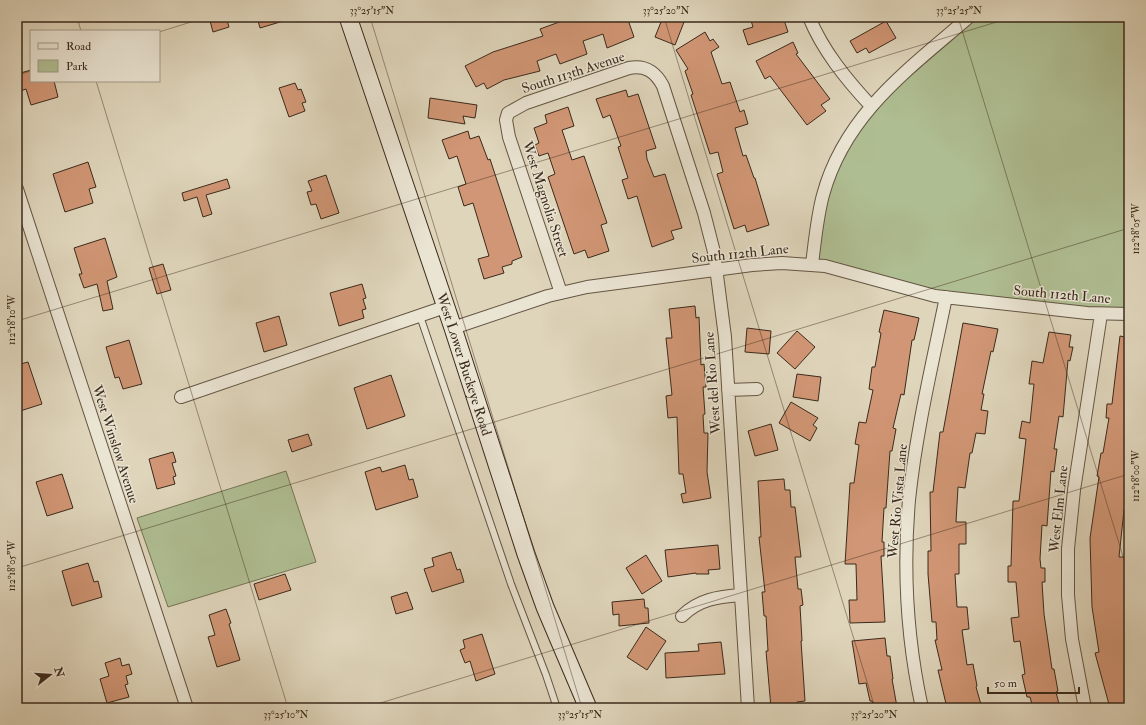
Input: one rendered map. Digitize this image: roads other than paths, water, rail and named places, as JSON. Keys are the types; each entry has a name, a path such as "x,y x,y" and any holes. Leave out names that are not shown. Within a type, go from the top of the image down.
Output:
{"main road":[{"name":"West Lower Buckeye Road","path":"348,17 453,328 526,554 545,607 588,708"}],"street":[{"path":"809,17 817,35 833,61 871,106"},
{"path":"812,264 823,196 832,167 847,139 871,106 892,85 969,17"},
{"name":"South 113th Avenue","path":"508,114 526,102 629,68 636,67 650,70"},
{"name":"West del Rio Lane","path":"650,70 656,74 663,86 708,225 716,270 725,337 748,708"},
{"name":"West Magnolia Street","path":"508,114 506,120 509,137 561,293"},
{"name":"West Winslow Avenue","path":"17,189 187,708"},
{"name":"South 112th Lane","path":"453,328 561,293 603,284 767,263 812,264 946,298 1101,314 1129,314"},
{"name":"West Rio Vista Lane","path":"922,708 914,661 908,608 906,581 907,527 916,450 946,298"},
{"path":"181,397 445,307"},
{"name":"West Elm Lane","path":"1085,708 1072,640 1068,595 1068,550 1073,496 1101,314"},
{"path":"728,390 757,389"},
{"path":"682,616 692,607 704,600 740,595"}],"lane":[{"path":"420,316 511,584 557,708"}]}
